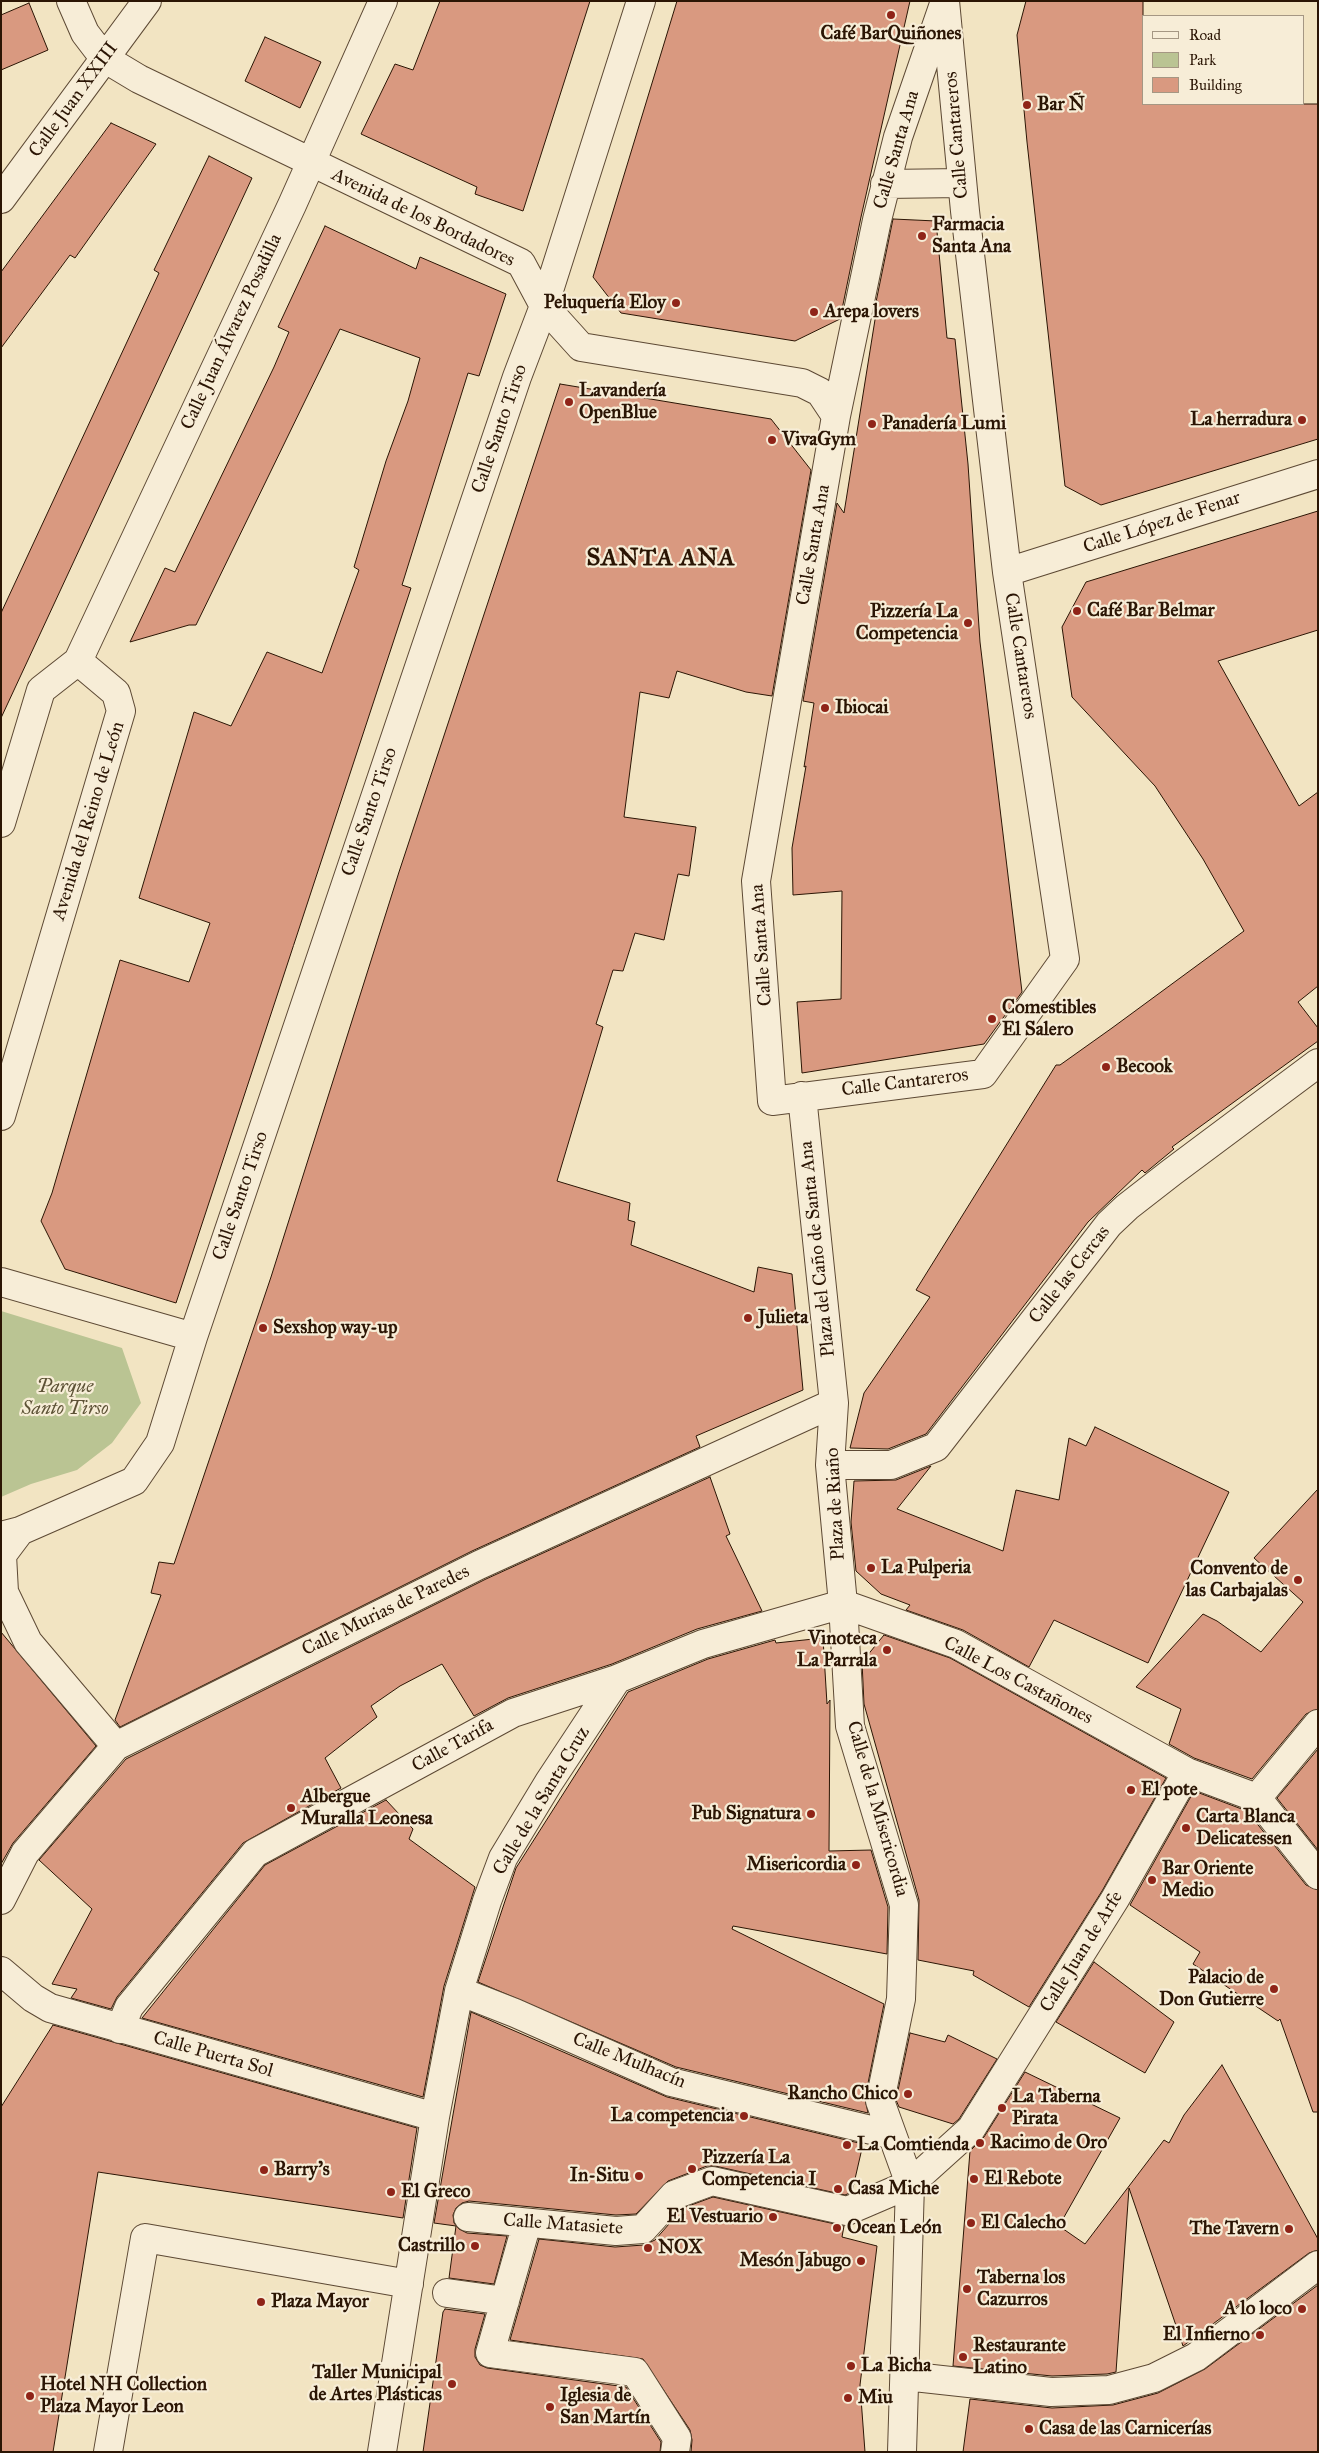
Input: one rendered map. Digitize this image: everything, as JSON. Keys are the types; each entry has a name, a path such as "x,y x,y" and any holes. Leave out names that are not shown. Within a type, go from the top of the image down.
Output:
{"street":[{"name":"Avenida de los Bordadores","path":"71,1 85,33 104,58 139,79 311,164 520,263 544,306 581,347 802,383 820,392 836,416"},
{"name":"Calle Juan XXIII","path":"1,199 147,1"},
{"name":"Calle Juan Álvarez Posadilla","path":"78,662 311,164 384,1"},
{"name":"Calle Santo Tirso","path":"10,1534 134,1481 160,1444 194,1337 514,386 544,306 641,1"},
{"name":"Calle Cantareros","path":"772,1101 982,1074 1064,959 1007,572 962,183 945,1"},
{"name":"Calle Santa Ana","path":"772,1101 756,881 836,416 885,184 898,137 945,1"},
{"path":"885,184 962,183"},
{"name":"Calle López de Fenar","path":"1007,572 1318,474"},
{"path":"1,823 40,690 78,662"},
{"name":"Avenida del Reino de León","path":"1,1116 121,711 116,693 78,662"},
{"name":"Calle las Cercas","path":"830,1465 891,1465 936,1447 1109,1224 1127,1207 1172,1172 1318,1063"},
{"name":"Plaza del Caño de Santa Ana","path":"802,1096 834,1403"},
{"path":"1,1282 194,1337"},
{"name":"Plaza de Riaño","path":"834,1403 830,1465 843,1604"},
{"name":"Calle Murias de Paredes","path":"1,1900 26,1854 116,1746 479,1565 834,1403"},
{"path":"10,1534 2,1555 4,1592 28,1642 116,1746"},
{"path":"617,1680 702,1644 843,1604"},
{"name":"Calle Los Castañones","path":"843,1604 956,1644 1187,1772 1257,1798"},
{"name":"Calle de la Misericordia","path":"843,1604 850,1726 904,1905 901,1999 880,2101 892,2135"},
{"name":"Calle de la Santa Cruz","path":"382,2452 435,2117 459,1991 487,1901 504,1858 548,1782 617,1680"},
{"name":"Calle Tarifa","path":"120,2029 129,2007 255,1853 513,1713 617,1680"},
{"path":"1318,1724 1257,1798 1318,1875"},
{"name":"Calle Juan de Arfe","path":"847,2211 910,2184 972,2129 1115,1899 1187,1772"},
{"name":"Calle Puerta Sol","path":"1,1971 33,1998 50,2008 435,2117"},
{"name":"Calle Mulhacín","path":"459,1991 515,2013 671,2082 892,2135"},
{"path":"892,2135 910,2184 902,2452"},
{"name":"Calle Matasiete","path":"468,2217 616,2231 643,2229 674,2196 712,2181 847,2211"},
{"path":"527,2223 490,2353 635,2372 677,2438 675,2452"},
{"path":"108,2452 146,2238 409,2284"},
{"path":"905,2376 1051,2392 1109,2390 1154,2378 1196,2358 1318,2265"},
{"path":"447,2293 506,2301"}],"green space":[{"name":"Parque Santo Tirso","path":"1,1311 122,1348 141,1403 112,1443 77,1470 31,1484 1,1497"}],"building":[{"path":"440,1 590,1 523,211 475,194 477,187 361,134 395,64 413,70"},
{"path":"677,1 910,1 840,319 795,341 621,313 593,277"},
{"path":"1026,1 1143,1 1142,105 1318,104 1318,439 1101,505 1065,486 1017,35"},
{"path":"29,3 48,50 1,70 1,15"},
{"path":"265,37 321,62 300,108 245,81"},
{"path":"111,123 156,144 75,258 70,255 1,348 1,272"},
{"path":"209,156 252,178 1,718 1,613 159,273 154,270"},
{"path":"893,219 936,221 947,338 955,339 968,464 980,642 1022,992 984,1044 802,1073 797,1002 841,999 842,891 793,895 792,848 806,766 804,767 814,703 803,701 837,503 844,513 878,301 876,302"},
{"path":"325,226 416,269 420,257 506,294 479,376 468,373 402,585 411,588 176,1303 65,1269 41,1221 52,1193 120,960 189,982 210,923 139,898 194,712 231,726 267,652 322,673 359,570 354,567 386,461 408,401 420,358 340,329 196,625 189,625 130,642 165,568 175,572 274,367 289,332 278,327"},
{"path":"560,384 771,419 811,470 772,696 746,692 677,671 669,698 640,692 624,817 696,827 689,876 678,874 664,940 635,933 623,971 613,970 596,1024 603,1027 557,1181 630,1203 628,1220 635,1222 631,1245 754,1292 758,1267 792,1274 803,1390 696,1436 700,1447 472,1551 120,1727 115,1720 161,1595 151,1593 159,1562 174,1564 271,1277 399,872"},
{"path":"1318,511 1318,630 1218,661 1299,806 1318,792 1318,986 1298,1002 1318,1028 1318,1041 1172,1147 1174,1149 1145,1173 1142,1170 1088,1222 926,1434 888,1449 850,1448 864,1393 930,1297 916,1290 1056,1065 1060,1065 1112,1028 1244,931 1203,859 1155,786 1072,697 1062,627 1086,582"},
{"path":"1095,1427 1229,1492 1148,1663 1054,1620 1029,1667 963,1630 906,1610 910,1605 881,1594 856,1571 851,1522 854,1481 896,1480 931,1466 897,1509 1003,1551 1016,1490 1059,1500 1069,1438 1086,1446"},
{"path":"710,1477 730,1534 726,1536 762,1611 697,1629 612,1664 508,1698 474,1716 442,1664 400,1686 371,1706 377,1717 325,1758 341,1788 243,1843 117,1997 111,2009 71,1998 77,1989 52,1984 92,1909 39,1860 126,1759 486,1579"},
{"path":"1318,1489 1318,1709 1306,1714 1252,1779 1194,1758 1169,1744 1181,1709 1136,1687 1203,1614 1217,1621 1261,1652 1303,1602 1254,1558"},
{"path":"1,1632 96,1746 13,1843 1,1864"},
{"path":"884,1635 950,1658 1166,1778 1102,1891 1029,2007 973,1975 974,1971 918,1960 919,1900 864,1704 862,1662"},
{"path":"823,1638 827,1704 830,1700 829,1851 871,1850 888,1907 887,1954 733,1926 732,1929 884,2004 865,2098 868,2113 676,2067 478,1982 516,1868 628,1692 708,1659 775,1640 776,1643"},
{"path":"1318,1749 1318,1850 1277,1798"},
{"path":"1194,1791 1247,1811 1306,1885 1318,1890 1318,2112 1313,2112 1280,2019 1278,2021 1193,1964 1200,1952 1130,1905"},
{"path":"386,1800 413,1829 409,1839 475,1887 444,1986 423,2097 142,2018 265,1865"},
{"path":"1094,1962 1174,2022 1145,2073 1056,2022"},
{"path":"471,2012 667,2097 863,2144 852,2192 845,2195 715,2166 707,2166 668,2181 636,2214 616,2215 469,2201 462,2203 456,2208 453,2215 454,2223 459,2229 467,2233 507,2236 494,2284 449,2278 456,2226 434,2223"},
{"path":"53,2025 417,2128 403,2218 98,2172 53,2452 1,2452 1,2107"},
{"path":"910,2033 945,2042 948,2035 997,2059 959,2119 953,2124 899,2107 896,2100"},
{"path":"1222,2065 1318,2239 1318,2250 1309,2253 1183,2346 1129,2188 1116,2372 1052,2376 953,2366 970,2151 984,2137 1025,2072 1120,2118 1059,2226 1085,2244 1164,2140 1169,2143 1184,2115"},
{"path":"713,2197 844,2226 842,2237 877,2246 860,2385 865,2452 691,2452 692,2440 690,2430 643,2359 510,2340 539,2239 615,2247 644,2245 655,2240 683,2208"},
{"path":"1318,2285 1318,2452 963,2452 970,2399 1052,2408 1113,2405 1158,2393 1205,2369"},
{"name":"Iglesia de San Martín","path":"445,2309 485,2314 475,2349 475,2357 480,2365 487,2368 626,2387 661,2442 660,2452 423,2452 443,2312"}],"place":[{"name":"Café BarQuiñones","path":"891,15"},
{"name":"Bar Ñ","path":"1027,105"},
{"name":"Farmacia Santa Ana","path":"922,236"},
{"name":"Peluquería Eloy","path":"676,303"},
{"name":"Arepa lovers","path":"814,312"},
{"name":"Lavandería OpenBlue","path":"569,402"},
{"name":"La herradura","path":"1302,420"},
{"name":"Panadería Lumi","path":"872,424"},
{"name":"VivaGym","path":"772,440"},
{"name":"Café Bar Belmar","path":"1077,611"},
{"name":"Pizzería La Competencia","path":"968,623"},
{"name":"Ibiocai","path":"825,708"},
{"name":"Comestibles El Salero","path":"992,1019"},
{"name":"Becook","path":"1106,1067"},
{"name":"Julieta","path":"748,1318"},
{"name":"Sexshop way-up","path":"263,1328"},
{"name":"La Pulperia","path":"871,1568"},
{"name":"Convento de las Carbajalas","path":"1298,1580"},
{"name":"Vinoteca La Parrala","path":"887,1650"},
{"name":"El pote","path":"1131,1790"},
{"name":"Albergue Muralla Leonesa","path":"291,1808"},
{"name":"Pub Signatura","path":"811,1814"},
{"name":"Carta Blanca Delicatessen","path":"1186,1828"},
{"name":"Misericordia","path":"856,1865"},
{"name":"Bar Oriente Medio","path":"1152,1880"},
{"name":"Palacio de Don Gutierre","path":"1274,1989"},
{"name":"Rancho Chico","path":"908,2094"},
{"name":"La Taberna Pirata","path":"1002,2108"},
{"name":"La competencia","path":"744,2116"},
{"name":"Racimo de Oro","path":"980,2143"},
{"name":"La Comtienda","path":"847,2145"},
{"name":"Pizzería La Competencia I","path":"692,2169"},
{"name":"Barry's","path":"264,2170"},
{"name":"In-Situ","path":"639,2176"},
{"name":"El Rebote","path":"974,2179"},
{"name":"Casa Miche","path":"838,2189"},
{"name":"El Greco","path":"391,2192"},
{"name":"El Vestuario","path":"773,2217"},
{"name":"El Calecho","path":"971,2223"},
{"name":"Ocean León","path":"837,2228"},
{"name":"The Tavern","path":"1289,2229"},
{"name":"Castrillo","path":"475,2246"},
{"name":"NOX","path":"648,2248"},
{"name":"Mesón Jabugo","path":"861,2261"},
{"name":"Taberna los Cazurros","path":"967,2289"},
{"name":"Plaza Mayor","path":"261,2302"},
{"name":"A lo loco","path":"1302,2309"},
{"name":"El Infierno","path":"1260,2335"},
{"name":"Restaurante Latino","path":"963,2357"},
{"name":"La Bicha","path":"851,2366"},
{"name":"Taller Municipal de Artes Plásticas","path":"452,2384"},
{"name":"Hotel NH Collection Plaza Mayor Leon","path":"30,2396"},
{"name":"Miu","path":"848,2398"},
{"name":"Iglesia de San Martín","path":"550,2407"},
{"name":"Casa de las Carnicerías","path":"1029,2429"}],"district":[{"name":"SANTA ANA","path":"661,559"}]}
